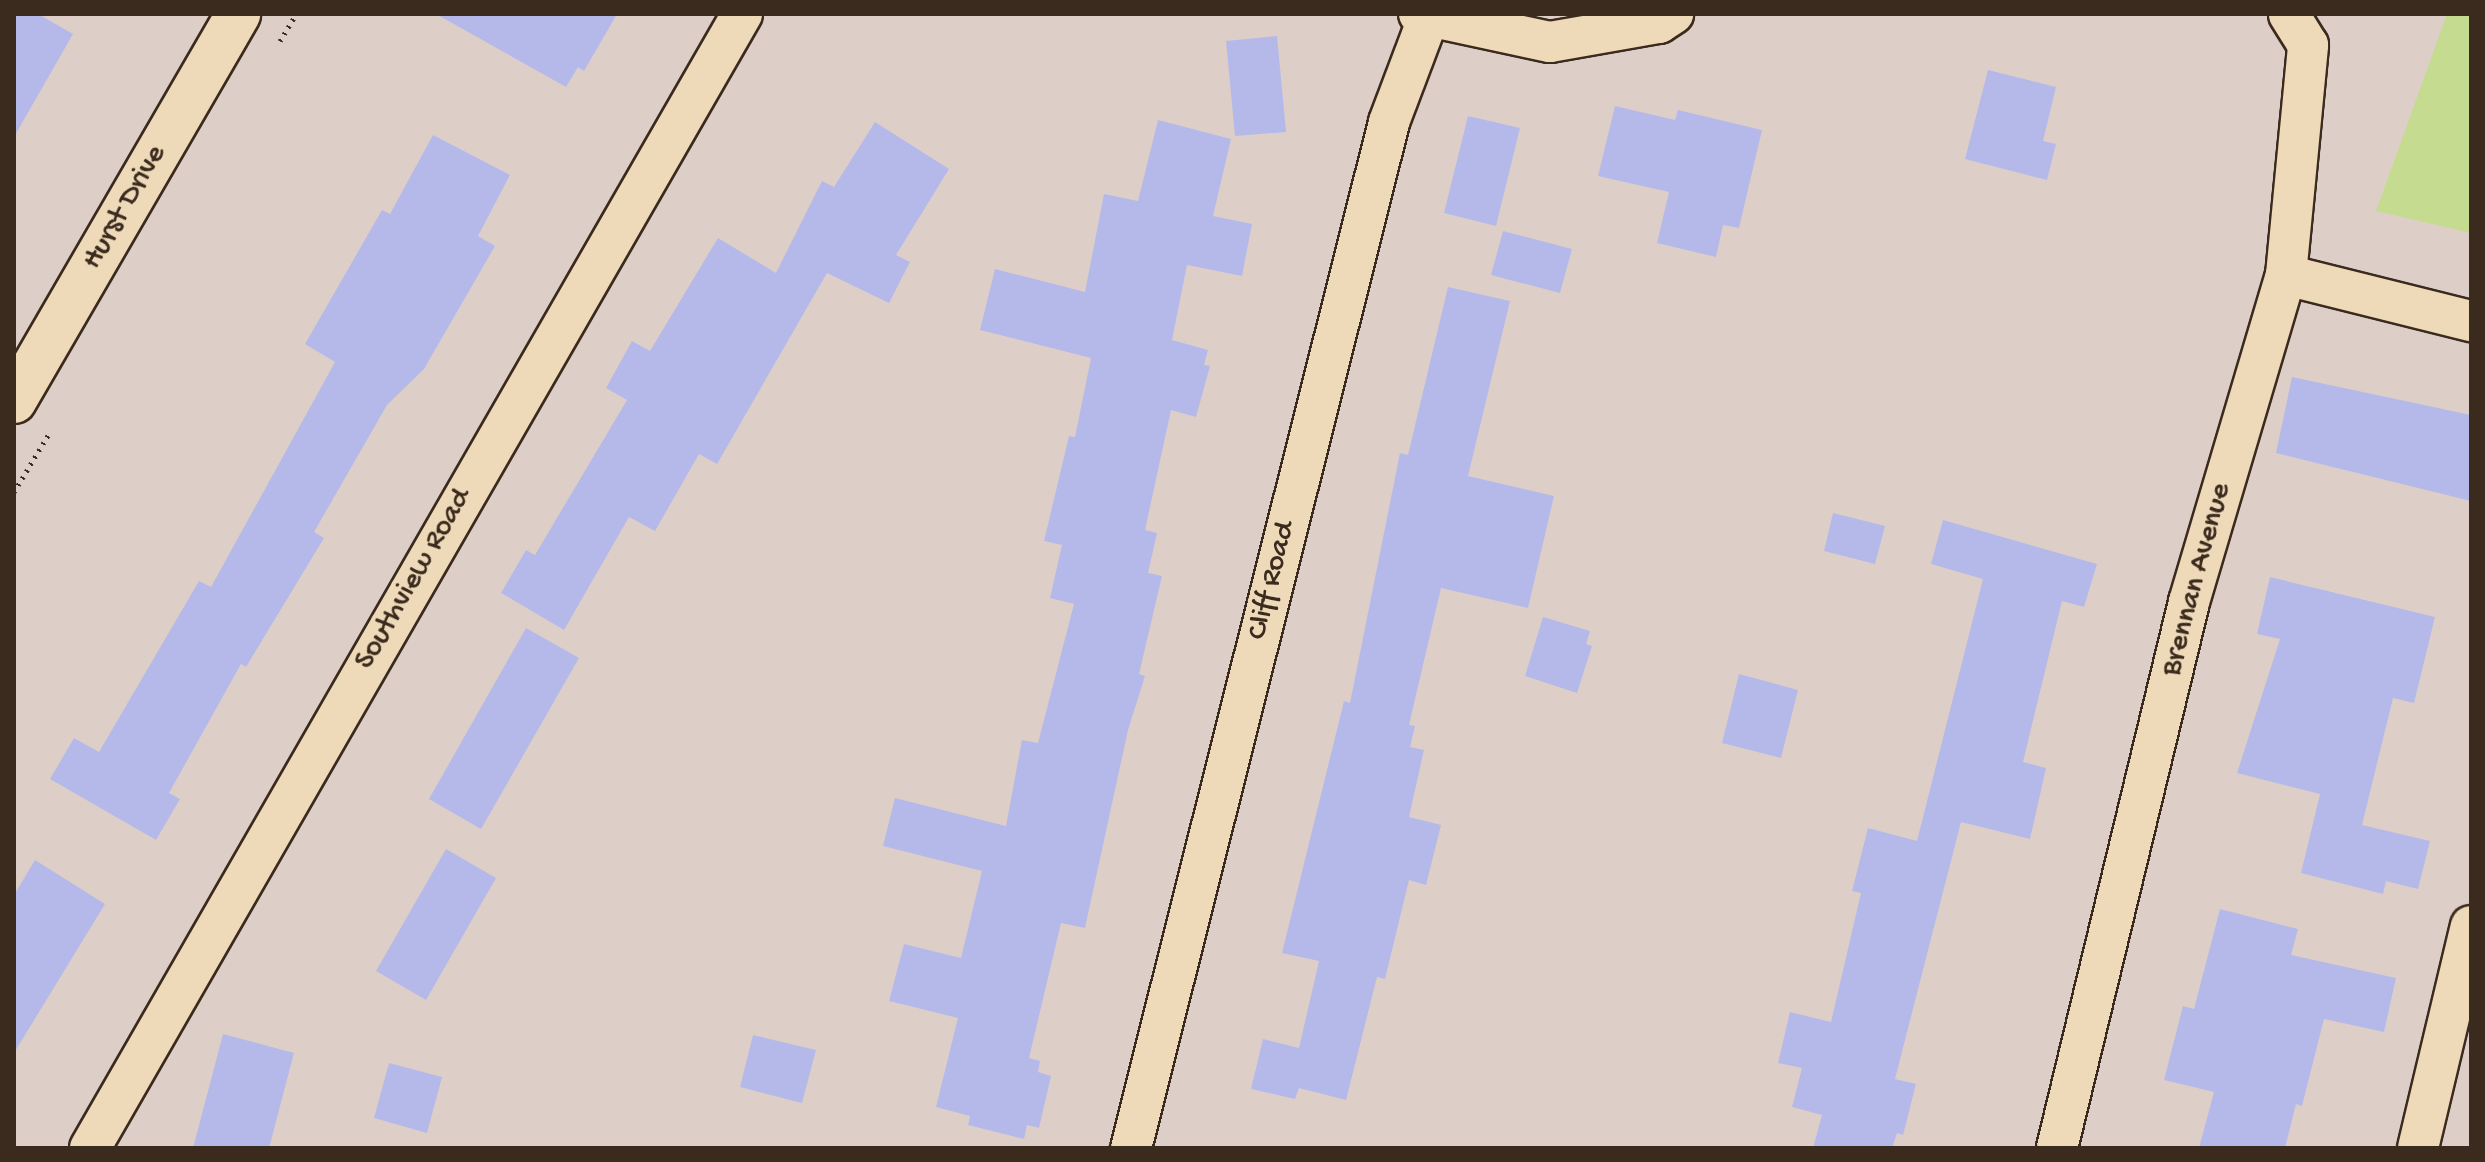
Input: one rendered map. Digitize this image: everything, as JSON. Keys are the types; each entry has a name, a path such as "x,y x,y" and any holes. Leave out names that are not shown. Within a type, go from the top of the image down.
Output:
{"street":[{"name":"Hurst Drive","path":"14,401 238,14"},
{"name":"Southview Road","path":"90,1148 742,14"},
{"path":"1424,16 1550,42 1659,23 1673,14"},
{"name":"Brennan Avenue","path":"2057,1148 2189,602 2286,275 2308,45 2289,14"},
{"name":"Cliff Road","path":"1131,1148 1389,122 1424,16"},
{"path":"2286,275 2471,321"},
{"path":"2418,1148 2471,926"}],"green space":[{"path":"2447,14 2471,14 2471,233 2376,211"}],"building":[{"path":"14,14 38,14 73,34 14,137"},
{"path":"436,14 617,14 584,71 578,67 566,87"},
{"path":"1277,36 1286,132 1235,136 1226,41"},
{"path":"1988,70 2056,87 2043,141 2056,144 2047,180 1965,159"},
{"path":"1615,106 1675,120 1678,110 1762,130 1739,228 1723,225 1716,257 1657,243 1669,192 1598,176"},
{"path":"1468,116 1520,128 1496,226 1444,213"},
{"path":"1158,120 1231,139 1213,216 1252,224 1242,276 1187,265 1172,340 1208,350 1204,365 1210,366 1196,417 1171,410 1145,530 1157,533 1148,573 1162,576 1139,674 1145,676 1128,730 1085,928 1061,923 1029,1058 1040,1061 1038,1072 1051,1076 1039,1128 1027,1125 1024,1139 968,1125 970,1116 936,1107 958,1018 889,1001 904,944 961,958 982,871 883,846 895,798 1006,826 1022,740 1038,743 1074,604 1050,598 1062,545 1044,541 1069,436 1075,437 1091,358 980,330 995,269 1085,292 1104,194 1138,201"},
{"path":"875,122 949,169 896,255 910,262 889,303 827,273 717,464 699,454 655,531 629,517 564,630 501,593 526,550 535,555 627,400 606,388 632,341 650,351 718,238 776,273 822,181 834,187"},
{"path":"433,135 510,175 478,236 495,246 424,369 387,405 314,532 324,538 246,667 241,664 169,793 180,799 156,840 50,779 74,738 99,752 199,581 211,587 335,362 305,344 382,210 390,214"},
{"path":"1503,231 1572,249 1560,293 1491,275"},
{"path":"1448,287 1510,301 1468,476 1554,496 1528,608 1441,588 1409,725 1415,726 1410,747 1424,750 1409,817 1441,825 1426,885 1409,880 1385,979 1377,977 1346,1100 1299,1088 1295,1099 1251,1089 1263,1039 1299,1048 1319,961 1282,953 1344,701 1350,703 1400,453 1408,455"},
{"path":"2292,377 2471,415 2471,501 2276,453"},
{"path":"1833,513 1885,526 1875,564 1824,551"},
{"path":"1943,520 2097,564 2084,607 2062,601 2023,762 2046,768 2030,839 1961,822 1895,1079 1916,1084 1903,1135 1897,1133 1892,1148 1813,1148 1822,1115 1792,1107 1802,1068 1778,1063 1790,1012 1831,1022 1861,893 1852,891 1868,828 1917,841 1983,579 1931,564"},
{"path":"2270,577 2435,617 2414,703 2393,698 2362,825 2430,841 2418,889 2386,881 2383,894 2301,873 2320,794 2237,773 2280,639 2257,634"},
{"path":"1543,617 1590,631 1586,644 1592,646 1577,693 1525,676"},
{"path":"526,628 579,658 481,829 429,799"},
{"path":"1739,674 1798,690 1781,758 1722,743"},
{"path":"446,849 496,878 426,1000 376,971"},
{"path":"35,860 105,904 14,1053 14,895"},
{"path":"2220,909 2298,929 2291,955 2396,978 2384,1032 2324,1019 2302,1106 2296,1104 2285,1148 2199,1148 2214,1092 2164,1080 2183,1006 2194,1009"},
{"path":"223,1034 294,1053 269,1148 193,1148"},
{"path":"753,1035 816,1050 802,1103 740,1087"},
{"path":"389,1063 442,1077 427,1133 374,1118"}]}
